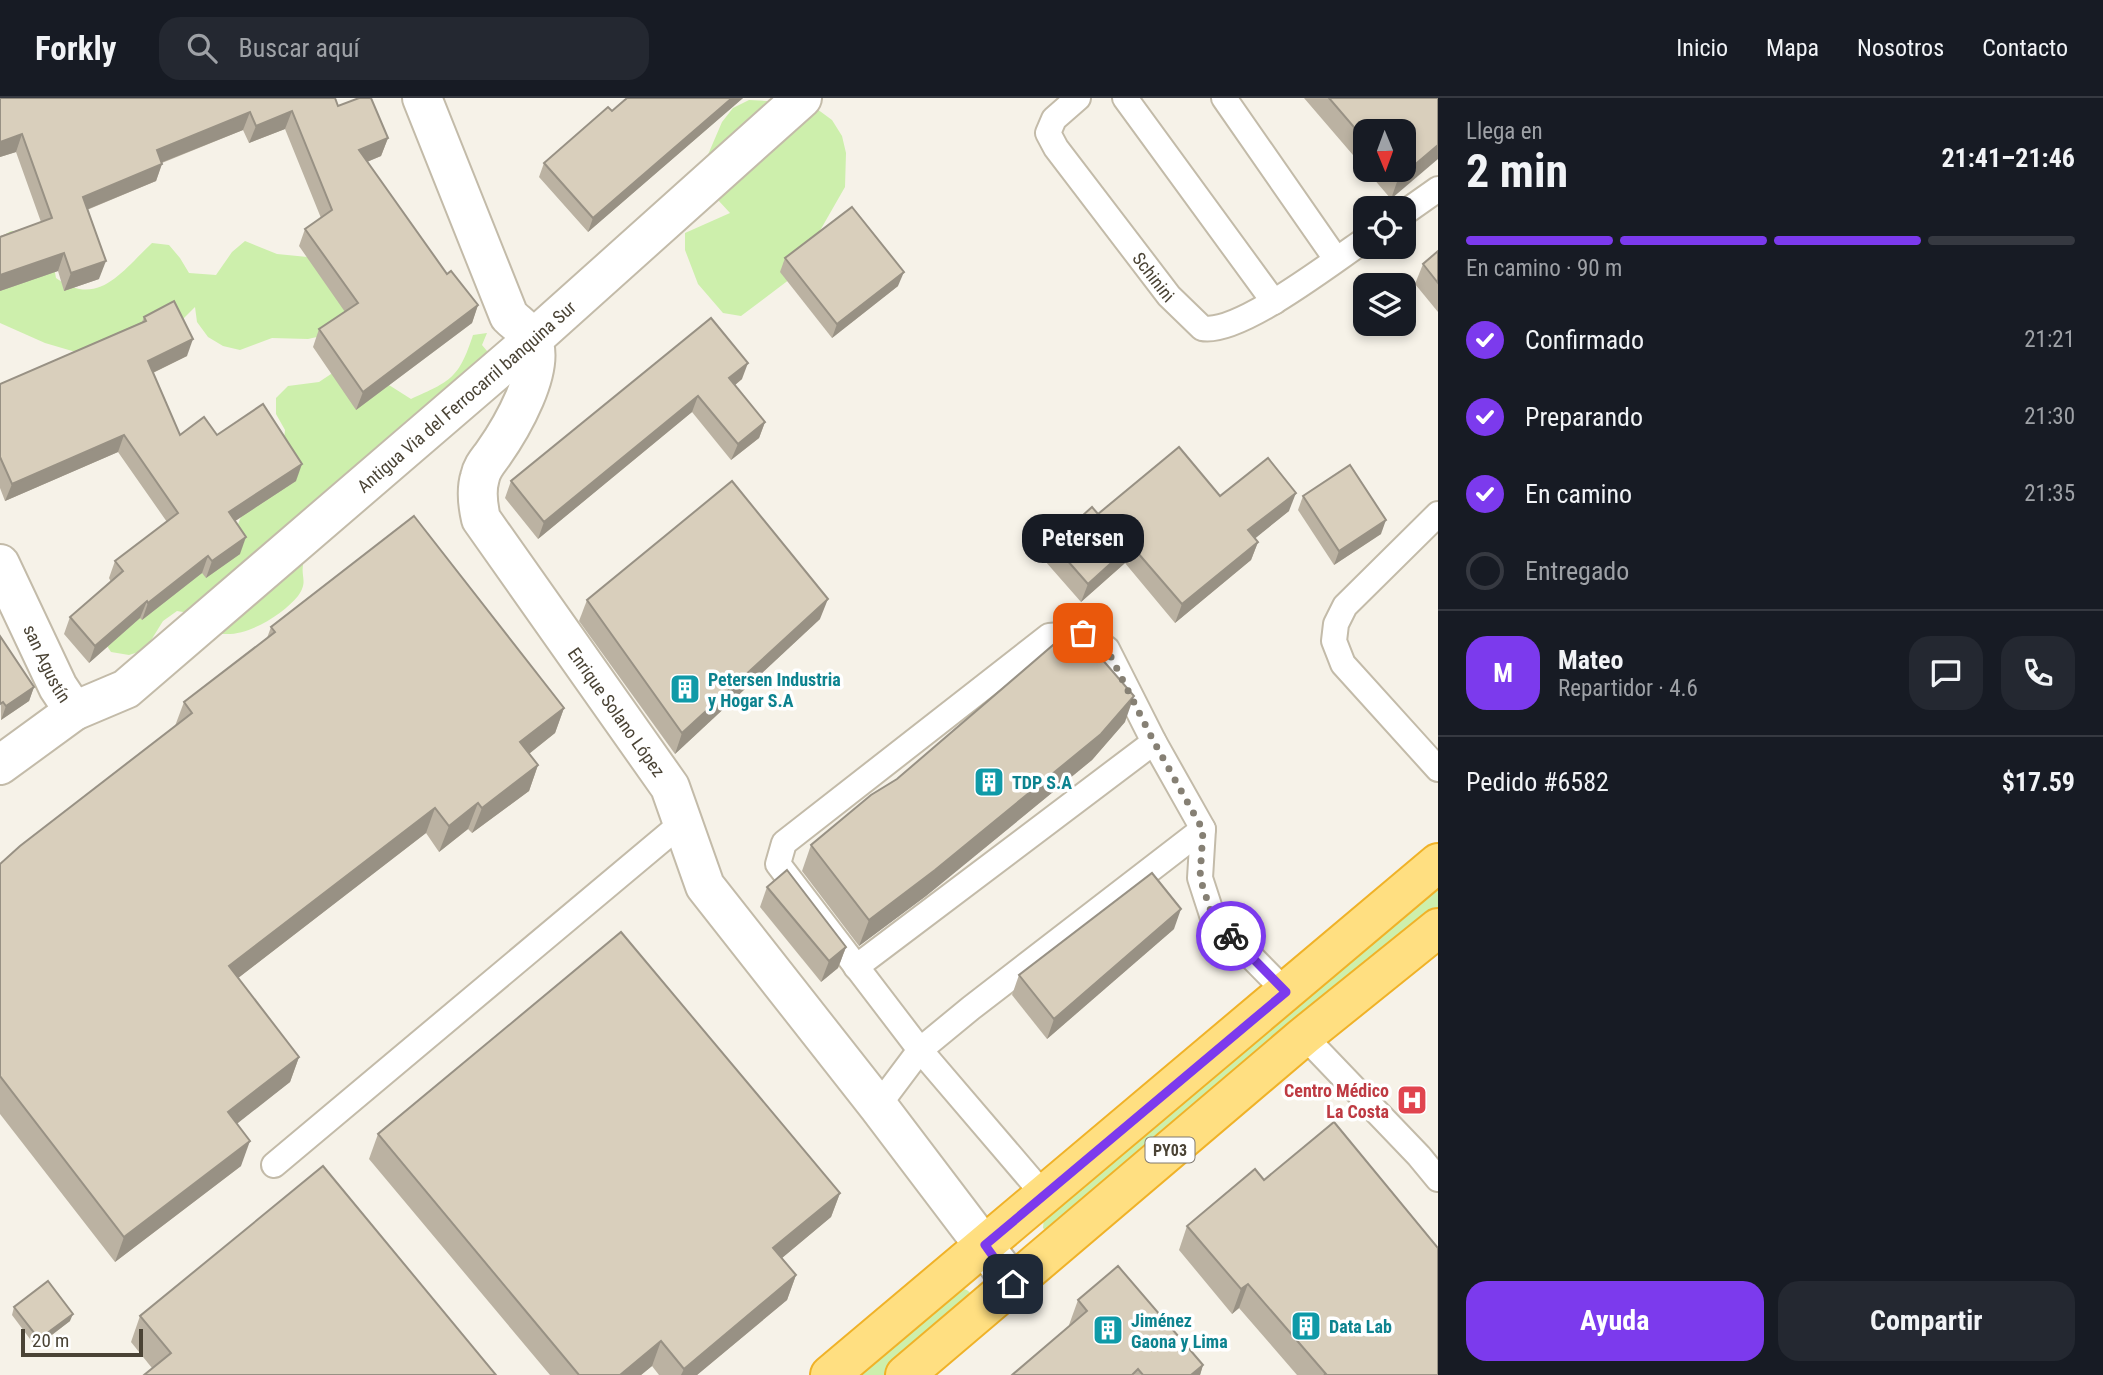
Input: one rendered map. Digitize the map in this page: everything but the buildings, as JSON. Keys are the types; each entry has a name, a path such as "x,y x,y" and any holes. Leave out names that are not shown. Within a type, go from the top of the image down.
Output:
{"highway":[{"name":"PY03","path":"830,1375 1438,863"},
{"name":"PY03","path":"905,1375 1304,1036 1438,928"}],"street":[{"path":"422,98 509,316 532,340"},
{"name":"Antigua Via del Ferrocarril banquina Sur","path":"126,689 532,340 802,98"},
{"name":"Enrique Solano López","path":"532,340 534,357 530,389 494,453 484,465 479,478 478,507 481,519 670,788 705,886 878,1106 1013,1284"},
{"name":"san Agustín","path":"0,564 58,687 74,711 126,689"},
{"path":"0,765 74,711"}],"lane":[{"name":"Schinini","path":"1078,98 1054,119 1048,133 1056,148 1169,296 1202,328 1220,328 1274,302 1353,248"},
{"path":"1125,98 1274,302"},
{"path":"1224,98 1336,259"},
{"path":"1416,205 1438,189"},
{"path":"1438,514 1345,606 1336,624 1334,641 1343,664 1438,769"},
{"path":"1044,1195 920,1050 778,864 784,843 1049,636 1083,633 1107,649 1203,830 1200,878 1213,918 1286,992"},
{"path":"856,967 1154,742"},
{"path":"274,1165 682,823"},
{"path":"878,1106 920,1050 1203,830"},
{"path":"1304,1036 1438,1179"}],"green space":[{"path":"749,100 801,103 817,109 832,120 842,136 846,153 845,187 794,276 741,316 723,313 698,284 685,250 685,233 730,213 706,187 701,171 722,122 733,108"},
{"path":"11,231 28,231 53,261 56,278 71,287 84,290 97,288 120,275 152,243 169,245 189,273 216,275 232,252 245,241 277,254 328,259 353,312 326,335 308,339 272,338 240,350 223,346 208,337 197,322 195,307 174,328 79,353 45,343 0,323 0,237"},
{"path":"487,333 482,345 503,370 309,549 303,563 303,587 290,605 254,628 228,634 216,633 205,627 195,614 177,611 163,621 145,650 129,655 111,652 101,637 234,535 240,519 283,448 285,430 276,414 276,398 288,386 319,382 340,368 370,373 411,399 452,376 463,361 473,335"},
{"path":"1438,885 1438,908 1055,1232 1043,1228 1044,1218"},
{"path":"960,1289 969,1292 972,1302 885,1375 859,1375"}],"way so far":[{"path":"1083,633 1107,649 1203,830 1200,878 1213,918 1231,936"}],"place":[{"name":"Petersen","path":"1083,633"},
{"name":"Petersen Industria y Hogar S.A","path":"685,689"},
{"name":"TDP S.A","path":"989,782"},
{"name":"Centro Médico La Costa","path":"1412,1100"},
{"name":"Data Lab","path":"1306,1326"},
{"name":"Jiménez Gaona y Lima","path":"1108,1330"}],"route":[{"path":"1013,1284 985,1245 1286,992 1231,936"}]}
